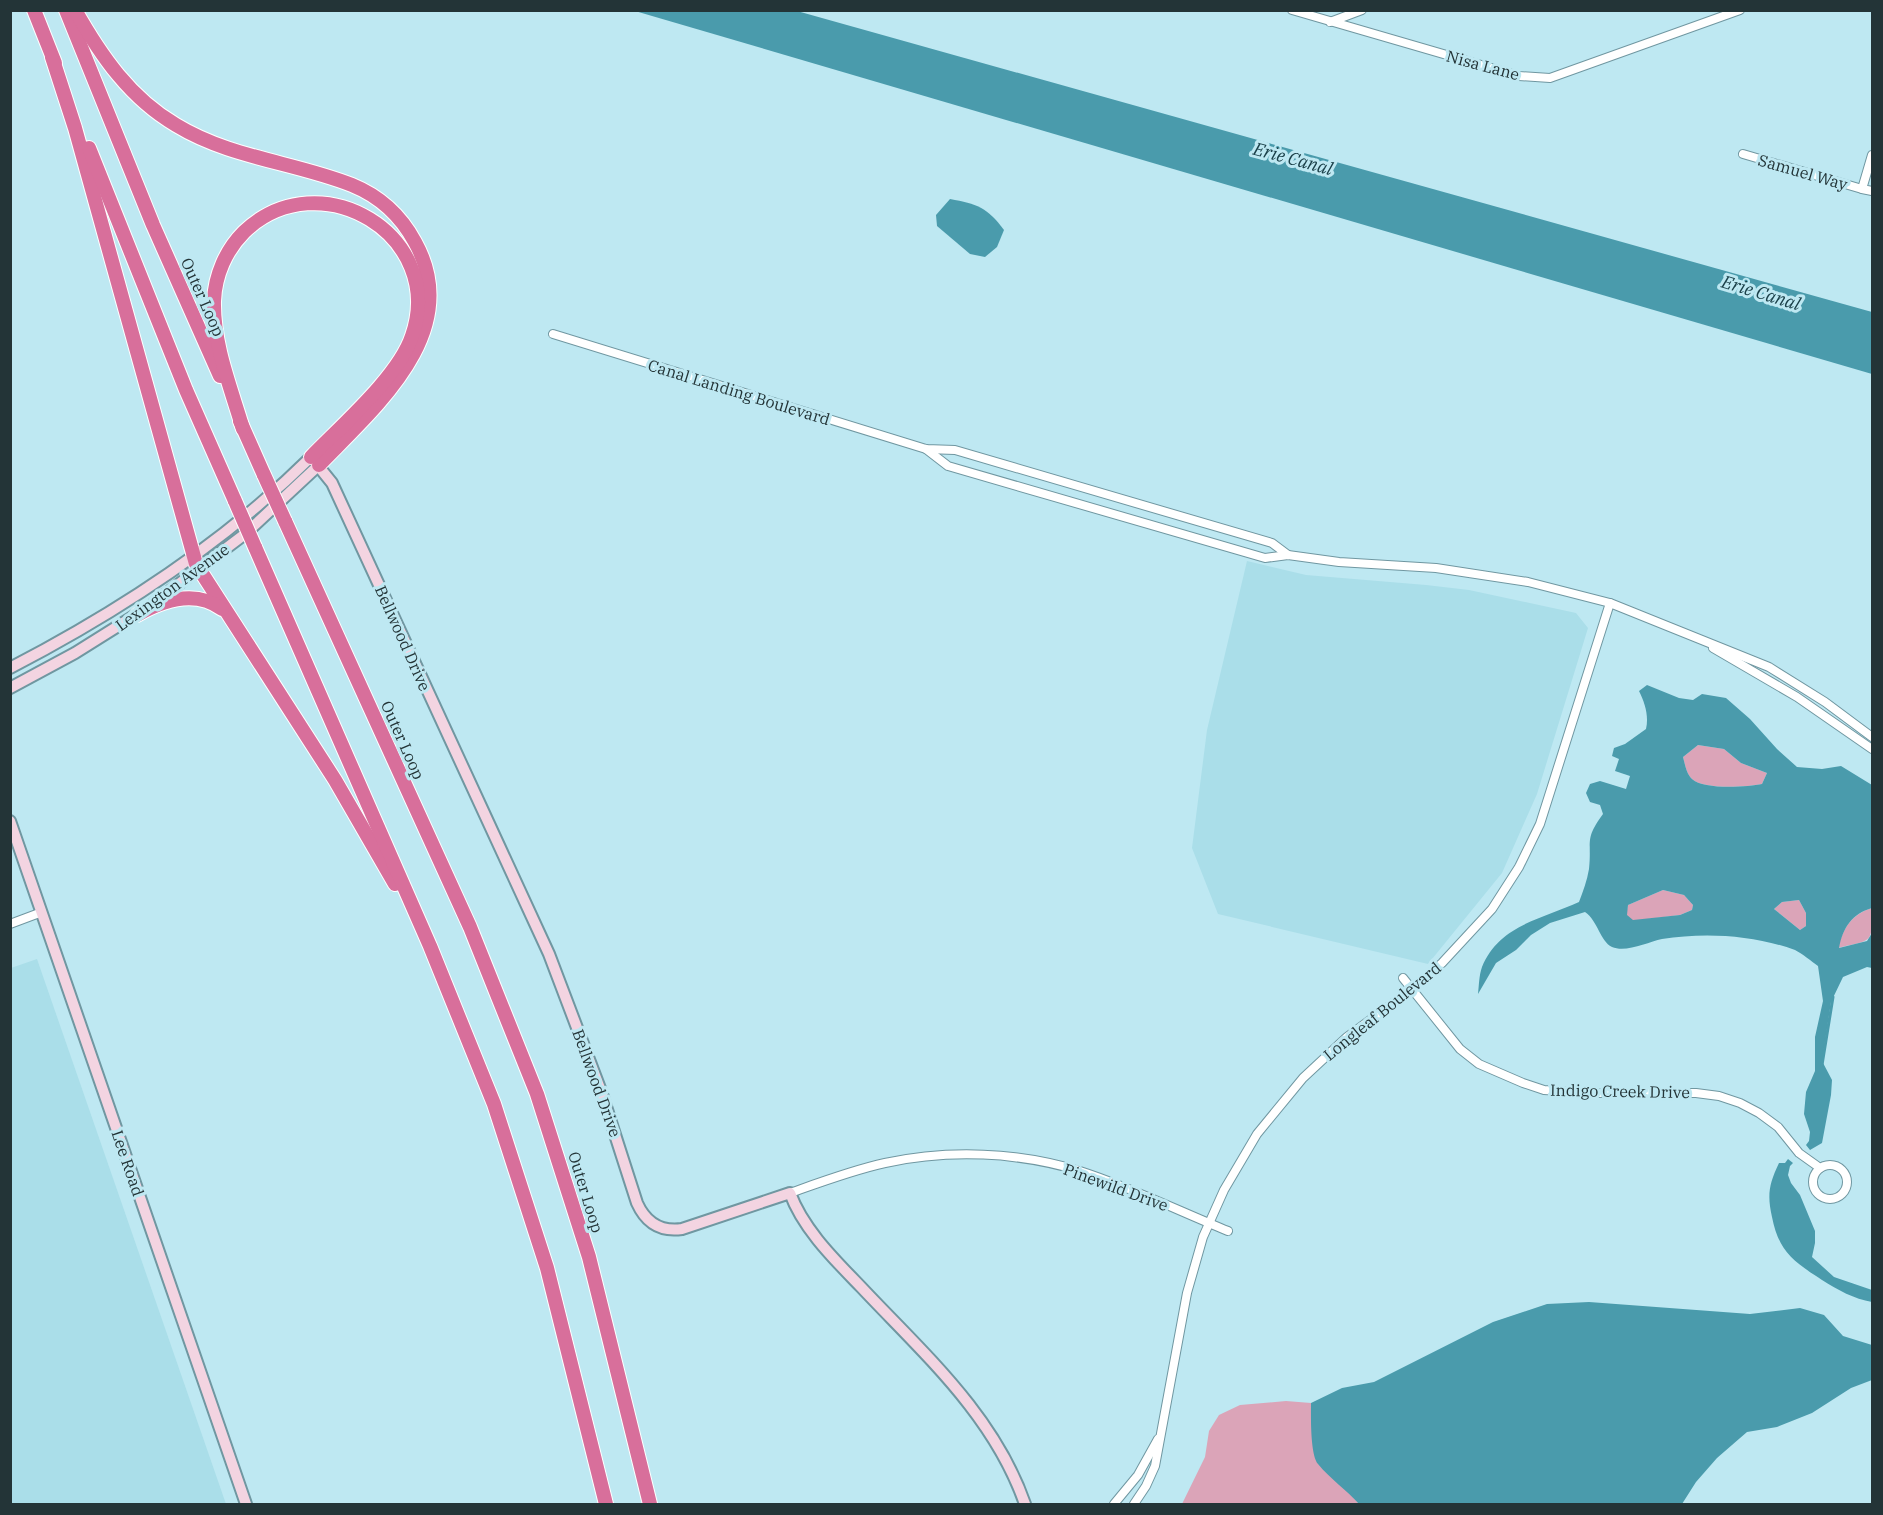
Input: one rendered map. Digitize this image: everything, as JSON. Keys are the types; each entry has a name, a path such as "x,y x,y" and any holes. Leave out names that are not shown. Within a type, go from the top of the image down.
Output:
{"highway":[{"path":"34,10 173,359 430,946 494,1104 537,1234 565,1333 606,1504"},
{"name":"Outer Loop","path":"66,10 158,235 243,429 470,927 537,1094 592,1268 650,1504"},
{"path":"75,10 97,48 115,72 135,94 158,113 185,130 219,146 359,188 375,197 397,216 417,245 425,268 429,295 426,325 418,348 386,394 315,461"},
{"path":"52,57 75,128 197,564 335,780 430,946"},
{"path":"243,429 216,332 215,294 223,263 237,240 248,229 280,209 299,204 316,203 334,204 355,210 386,230 406,258 417,288 417,319 410,344 396,367 315,461"},
{"path":"137,615 167,601 191,598 213,603 229,616"}],"street":[{"name":"Nisa Lane","path":"1292,10 1519,76 1550,78 1740,10"},
{"path":"1330,22 1362,10"},
{"name":"Samuel Way","path":"1743,154 1872,191"},
{"name":"Samuel Way","path":"1862,189 1872,155"},
{"name":"Canal Landing Boulevard","path":"553,334 926,449 955,450 1249,536 1272,543 1287,555"},
{"name":"Canal Landing Boulevard","path":"926,449 948,466 1265,558 1287,555 1339,562 1467,572 1528,582 1610,603 1769,667 1825,702 1872,737"},
{"name":"Lexington Avenue","path":"10,688 75,653 137,615 197,564 263,502 315,461"},
{"name":"Bellwood Drive","path":"315,461 334,487 544,944 582,1039 637,1203 644,1215 658,1227 668,1230 682,1229 790,1193"},
{"name":"Lexington Avenue","path":"10,668 197,564"},
{"name":"Longleaf Boulevard","path":"1134,1504 1153,1472 1187,1293 1209,1223 1224,1190 1264,1124 1288,1094 1343,1041 1412,989 1455,951 1485,917 1519,867 1540,824 1610,603"},
{"name":"Canal Landing Boulevard","path":"1697,638 1797,697 1872,749"},
{"name":"Lee Road","path":"10,821 246,1504"},
{"path":"10,924 42,912"},
{"name":"Indigo Creek Drive","path":"1403,978 1460,1049 1479,1064 1544,1090 1590,1093 1696,1093 1719,1096 1759,1113 1778,1127 1799,1153 1820,1168"},
{"name":"Pinewild Drive","path":"790,1193 852,1172 896,1161 937,1155 995,1156 1036,1161 1080,1171 1228,1231"},
{"name":"Indigo Creek Drive","path":"1833,1165 1843,1171 1847,1181 1846,1187 1839,1196 1827,1199 1817,1193 1813,1178 1820,1168 1833,1165"},
{"path":"790,1193 798,1210 828,1251 947,1378 979,1416 1007,1461 1025,1504"},
{"name":"Longleaf Boulevard","path":"1114,1504 1128,1490 1148,1459 1164,1421"}],"shaded area":[{"path":"1247,561 1306,575 1469,590 1576,613 1588,628 1537,794 1502,873 1428,964 1218,914 1192,848 1207,730"},
{"path":"1698,745 1724,749 1741,763 1767,773 1762,784 1726,787 1705,785 1692,779 1688,774 1683,757"},
{"path":"1663,890 1684,895 1693,905 1692,910 1680,915 1632,921 1626,915 1628,905"},
{"path":"1799,900 1806,913 1806,926 1800,930 1774,909 1782,902"},
{"path":"1872,908 1872,929 1868,939 1838,948 1849,923 1859,914"},
{"path":"37,959 226,1504 11,1504 11,968"},
{"path":"1286,1401 1311,1403 1317,1408 1348,1491 1359,1504 1182,1504 1205,1457 1209,1431 1219,1415 1240,1405"}],"water":[{"name":"Erie Canal","path":"635,11 797,11 1872,312 1872,374"},
{"path":"950,199 987,211 1004,230 997,247 985,257 970,254 937,226 936,215"},
{"path":"1647,685 1679,698 1693,700 1702,694 1726,698 1797,767 1822,769 1841,766 1872,785 1872,908 1859,914 1850,922 1839,948 1867,941 1872,933 1872,968 1867,967 1843,977 1831,1002 1822,1061 1832,1080 1831,1095 1822,1143 1810,1150 1806,1145 1810,1132 1804,1114 1806,1092 1815,1071 1815,1037 1823,1001 1818,966 1795,950 1763,941 1712,935 1662,939 1618,949 1608,944 1593,920 1585,912 1550,923 1531,935 1516,950 1496,963 1478,994 1482,967 1499,942 1510,932 1523,925 1579,902 1589,869 1591,835 1603,814 1600,805 1590,802 1586,793 1590,784 1600,781 1626,789 1630,776 1615,771 1619,759 1612,756 1614,748 1625,744 1646,729 1646,710 1639,691","holes":["1698,745 1724,749 1741,763 1767,773 1762,784 1726,787 1705,785 1692,779 1688,774 1683,757","1663,890 1684,895 1693,905 1692,910 1680,915 1633,920 1627,915 1628,905","1799,900 1806,913 1806,926 1800,930 1774,909 1782,902"]},
{"path":"1788,1159 1793,1163 1788,1175 1791,1183 1800,1195 1815,1231 1812,1257 1834,1277 1872,1290 1872,1302 1846,1294 1822,1280 1795,1261 1783,1247 1775,1229 1769,1196 1779,1163 1785,1163"},
{"path":"1589,1302 1750,1314 1800,1308 1824,1315 1843,1336 1872,1345 1872,1380 1851,1388 1812,1413 1777,1427 1747,1432 1717,1458 1696,1482 1682,1504 1359,1504 1328,1475 1315,1459 1312,1444 1311,1403 1342,1388 1374,1382 1493,1322 1547,1304"}],"waterway":[{"path":"1822,1065 1833,997"}]}
